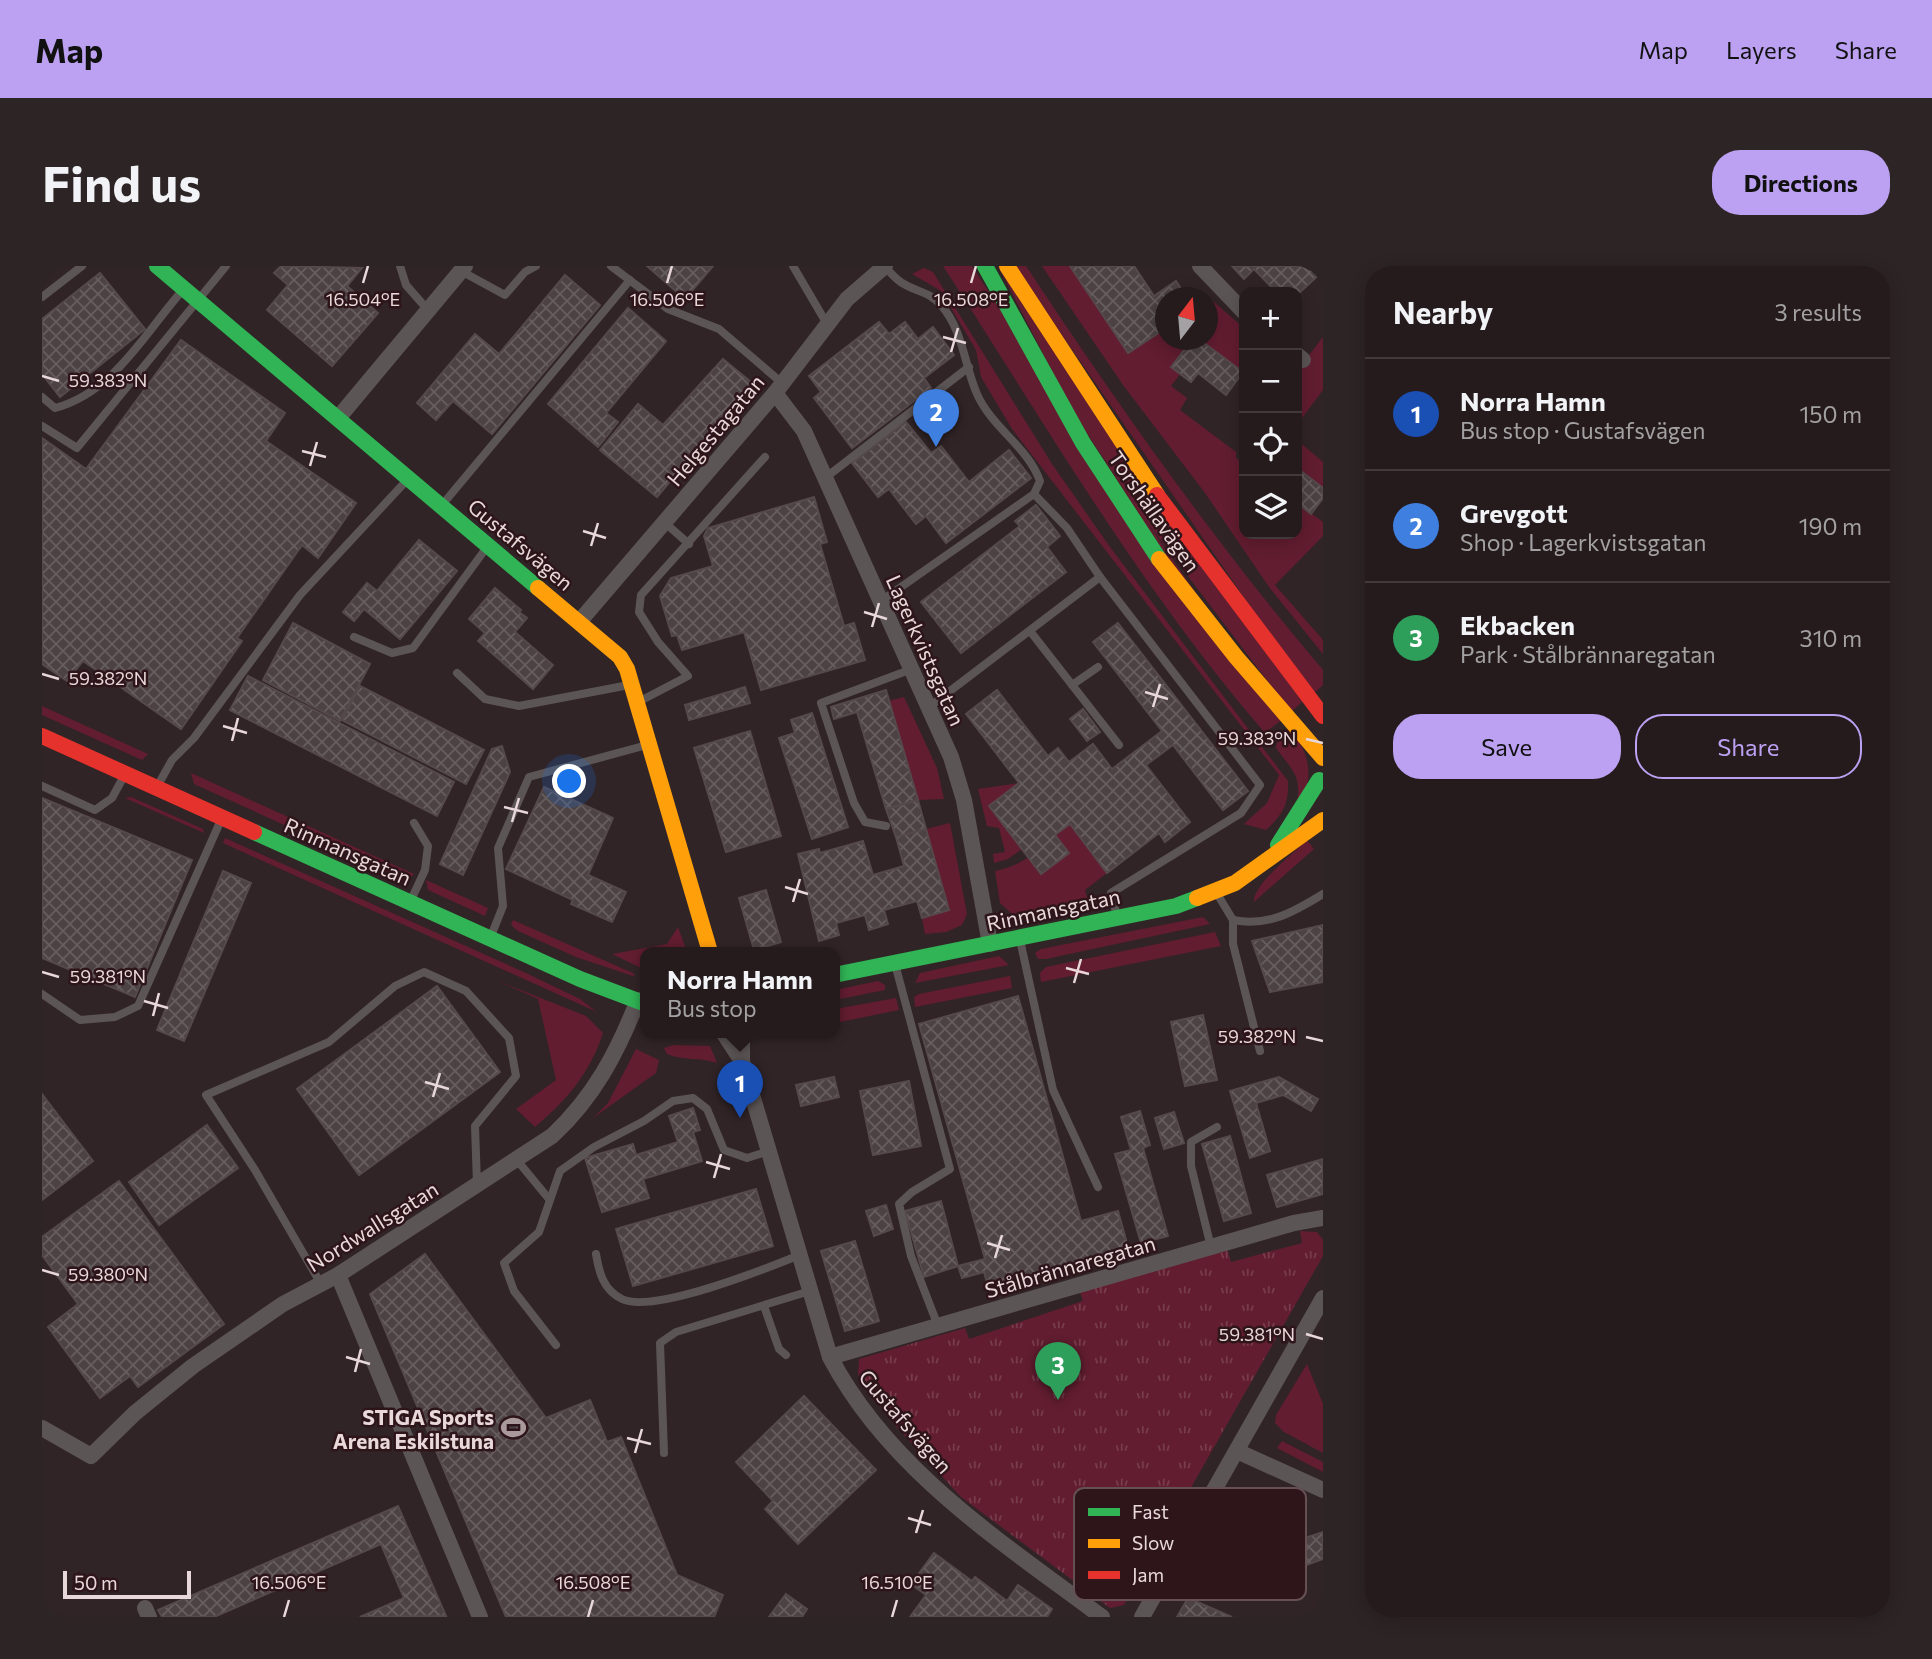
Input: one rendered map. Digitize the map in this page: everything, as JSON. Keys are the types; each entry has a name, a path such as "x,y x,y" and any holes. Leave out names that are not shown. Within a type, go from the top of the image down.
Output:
{"street":[{"name":"Gustafsvägen","path":"157,266 620,657 632,685 709,947"},
{"name":"Helgestagatan","path":"579,622 778,388 847,299 884,266"},
{"name":"Torshällavägen","path":"985,266 1071,424 1156,553 1236,657 1323,758"},
{"name":"Torshällavägen","path":"1007,266 1135,465 1323,716"},
{"path":"1200,266 1239,307"},
{"path":"339,417 463,269"},
{"name":"Lagerkvistsgatan","path":"778,388 804,431 951,757 964,800 990,944"},
{"name":"Rinmansgatan","path":"42,736 489,939 592,984 640,999"},
{"path":"1321,774 1323,799"},
{"name":"Rinmansgatan","path":"1269,858 1321,774"},
{"name":"Rinmansgatan","path":"840,974 1176,906 1216,892 1323,820"},
{"name":"Nordwallsgatan","path":"42,1428 91,1456 135,1413 193,1366 283,1304 338,1275 552,1136 573,1117 604,1076 640,1006"},
{"name":"Gustafsvägen","path":"727,1038 742,1061 830,1357 846,1388 932,1484 979,1525 1074,1596"},
{"name":"Gustafsvägen","path":"742,1038 742,1061"},
{"name":"Stålbrännaregatan","path":"830,1357 1323,1217"},
{"path":"338,1275 480,1617"},
{"path":"1218,1488 1323,1298"},
{"path":"1239,1452 1323,1490"},
{"name":"Gustafsvägen","path":"1079,1600 1102,1617"},
{"path":"1142,1617 1152,1600"}],"lane":[{"path":"42,298 82,266"},
{"path":"42,426 76,448 226,266"},
{"path":"400,266 406,285 428,310"},
{"path":"463,269 505,295 525,272 536,266"},
{"path":"611,266 668,309 719,329 778,388"},
{"path":"793,266 809,288 827,326"},
{"path":"881,601 1034,494 1040,481 1037,473 992,419 977,395 947,312 920,289 903,284 884,266"},
{"path":"442,505 630,280"},
{"path":"42,397 55,408 72,403 111,376 184,289"},
{"path":"825,478 969,367"},
{"path":"637,702 659,694 688,676 658,642 639,612 641,595 765,457"},
{"path":"157,788 175,756 194,738 300,595 410,477"},
{"path":"1034,494 1067,528 1100,578 1260,785 1241,813 1111,892 1117,918"},
{"path":"664,522 689,544"},
{"path":"354,637 392,653 413,648 489,545"},
{"path":"929,707 1100,578"},
{"path":"1030,631 1119,745"},
{"path":"1072,685 1098,667"},
{"path":"886,826 865,822 853,803 821,703 912,669"},
{"path":"457,673 485,699 519,706 632,685"},
{"path":"489,939 503,906 498,848 529,777 650,744"},
{"path":"42,786 95,810 112,797 125,774"},
{"path":"42,995 80,1020 115,1017 138,1006 222,818"},
{"path":"410,902 425,870 428,846 414,823"},
{"path":"1216,892 1233,920 1233,944 1260,1051"},
{"path":"1233,920 1251,924 1288,916 1323,894"},
{"path":"1020,937 1053,1090 1098,1187"},
{"path":"894,962 950,1168 912,1192 899,1204 911,1256 938,1326"},
{"path":"321,1284 255,1170 206,1095 329,1042 395,986 424,972 466,991 509,1038 516,1076 475,1126 477,1184"},
{"path":"556,1345 514,1291 504,1263 539,1232 560,1171 673,1101 693,1098 707,1109 724,1150 747,1158 769,1151"},
{"path":"1211,1247 1191,1166 1191,1142 1217,1127"},
{"path":"516,1159 549,1199"},
{"path":"596,1254 600,1279 621,1299 650,1303 751,1274 800,1255"},
{"path":"664,1453 660,1343 676,1332 810,1291"},
{"path":"764,1306 779,1349 786,1355"}],"green space":[{"path":"943,266 972,266 1283,719 1265,733 1177,622 1136,564 1057,446"},
{"path":"998,266 1302,702 1291,712 1140,513 1074,414"},
{"path":"1014,266 1026,266 1168,472 1244,573 1323,670 1323,685 1312,695"},
{"path":"1042,266 1070,266 1128,353 1155,335 1155,350 1184,350 1171,366 1180,374 1171,386 1187,398 1180,410 1236,452 1239,460 1239,539 1302,539 1302,507 1323,522 1323,536 1275,585 1323,640 1323,654 1269,587 1205,493 1123,385"},
{"path":"924,268 933,272 1052,464 1110,547 1288,781 1284,808 1266,830 1244,824 1267,803 1279,775 1012,429 981,377 976,350 941,291 912,274"},
{"path":"1218,306 1239,324 1239,369 1213,350 1218,350"},
{"path":"1323,337 1323,390 1302,418 1302,413 1302,364"},
{"path":"1302,444 1323,462 1323,488 1302,472"},
{"path":"904,697 937,768 944,799 918,800 889,701"},
{"path":"42,706 148,754 142,760 42,715"},
{"path":"1292,730 1308,766 1307,784 1297,802 1297,779 1276,748 1277,743"},
{"path":"191,773 414,874 408,881 194,784"},
{"path":"1019,783 1022,849 1008,859 994,863 993,854 1005,852 999,828 987,826 978,789"},
{"path":"131,797 203,829 204,833 125,798"},
{"path":"950,823 967,914 962,925 946,932 925,934 922,918 949,910 926,829"},
{"path":"1070,824 1107,873 1085,890 1089,903 1021,915 1011,913 1000,903 995,871 1026,859"},
{"path":"225,838 526,973 580,999 597,1012 223,843"},
{"path":"1307,840 1314,849 1254,902 1259,887"},
{"path":"426,880 488,908 485,916 428,890"},
{"path":"1203,917 1210,924 1046,959 1038,959 1035,953 1041,949"},
{"path":"513,920 635,974 633,976 576,957 518,931 511,925"},
{"path":"678,927 685,947 650,947 667,944"},
{"path":"1215,932 1221,946 1041,982 1040,973 1046,967"},
{"path":"640,949 640,968 612,954"},
{"path":"999,956 1009,965 915,983 920,973"},
{"path":"1010,976 1012,988 915,1007 914,997 919,994"},
{"path":"498,981 586,1016 603,1033 591,1061 576,1085 535,1127 516,1109 556,1080 538,999"},
{"path":"878,981 885,985 885,990 840,999 840,989"},
{"path":"896,998 899,1010 840,1022 840,1008"},
{"path":"673,1045 710,1046 717,1063 667,1054 664,1048"},
{"path":"636,1049 659,1060 656,1073 593,1118 608,1103"},
{"path":"1300,1231 1317,1232 1323,1240 1323,1256 1191,1488 1074,1488 1074,1581 961,1497 895,1425 858,1375 859,1359 965,1328 969,1339 1083,1301 1080,1292 1227,1249 1231,1262 1302,1243"},
{"path":"1307,1364 1323,1404 1323,1453 1284,1432 1275,1423 1276,1415"},
{"path":"1282,1441 1323,1462 1323,1472 1277,1448"},
{"path":"1099,1600 1127,1600 1124,1605 1110,1608"}],"building":[{"path":"281,266 362,268 347,286 378,313 332,366 267,310 288,285 274,273"},
{"path":"647,266 713,266 685,299"},
{"path":"1070,266 1134,266 1155,295 1155,335 1128,353"},
{"path":"1232,266 1323,266 1323,271 1302,290 1302,287 1271,287 1254,269 1244,279"},
{"path":"100,273 145,329 60,397 42,374 42,319"},
{"path":"565,275 600,305 492,434 453,401 436,420 417,403 475,334 499,354"},
{"path":"1176,281 1180,287 1167,287"},
{"path":"628,308 666,341 606,413 618,422 598,447 548,404"},
{"path":"879,322 889,334 905,322 918,339 933,327 954,355 924,378 931,388 852,448 814,398 821,392 809,376"},
{"path":"181,340 285,413 266,441 356,503 318,558 302,545 237,638 242,641 181,729 83,661 67,681 42,664 42,438 86,469"},
{"path":"1184,350 1213,350 1239,369 1239,377 1226,395 1198,373 1191,382 1171,367"},
{"path":"723,359 752,383 657,497 600,450 638,404 663,425"},
{"path":"906,422 931,453 941,446 969,482 1009,450 1031,478 946,543 926,516 916,524 889,489 878,497 852,463"},
{"path":"1302,472 1323,488 1323,498 1311,514 1302,507"},
{"path":"814,497 827,542 820,544 844,626 854,623 865,660 761,690 744,632 682,650 677,635 672,636 660,596 671,578 713,566 704,536 708,528"},
{"path":"1036,505 1060,536 1047,547 1066,572 961,653 921,602 1020,526 1015,521"},
{"path":"419,540 457,571 400,639 364,609 354,621 343,612 367,583 377,591"},
{"path":"495,588 527,618 515,632 553,665 533,689 478,641 485,633 469,619"},
{"path":"293,623 370,664 340,721 263,680"},
{"path":"1118,623 1248,791 1223,810 1173,745 1146,765 1190,822 1165,842 1159,833 1107,873 1070,824 1055,835 1069,853 1041,874 989,806 1019,783 966,714 997,690 1048,756 1058,748 1069,762 1093,744 1112,769 1162,731 1093,642"},
{"path":"248,676 454,782 437,816 230,710"},
{"path":"360,686 484,750 466,784 342,720"},
{"path":"745,687 750,703 689,720 685,705"},
{"path":"886,690 918,800 886,809 857,712 834,719 831,707"},
{"path":"1083,709 1100,732 1087,741 1070,719"},
{"path":"812,713 848,827 812,839 779,738 795,733 791,720"},
{"path":"750,731 781,836 726,852 694,748"},
{"path":"502,746 510,772 463,875 440,864 492,749"},
{"path":"544,787 613,818 588,875 626,892 612,922 571,904 573,900 506,869"},
{"path":"42,798 192,860 135,997 42,958"},
{"path":"918,800 926,829 896,837 886,809"},
{"path":"926,829 949,910 922,918 917,901 884,910 888,924 869,930 865,915 836,923 839,935 819,941 798,854 819,849 820,853 863,841 873,875 904,866 896,837"},
{"path":"223,871 251,883 184,1041 157,1030"},
{"path":"766,890 781,942 753,947 739,898"},
{"path":"1323,925 1323,982 1270,992 1252,941"},
{"path":"437,986 500,1072 359,1175 297,1089"},
{"path":"1018,996 1081,1221 1118,1211 1128,1247 988,1286 984,1272 962,1278 958,1266 985,1259 919,1024"},
{"path":"1203,1015 1217,1080 1185,1086 1171,1022"},
{"path":"834,1077 839,1097 801,1106 796,1085"},
{"path":"1279,1077 1318,1099 1311,1111 1283,1095 1256,1103 1270,1151 1250,1158 1230,1091"},
{"path":"909,1081 921,1146 873,1155 860,1091"},
{"path":"42,1094 93,1161 42,1200"},
{"path":"693,1108 700,1130 693,1132 702,1161 643,1179 649,1198 602,1212 585,1158 633,1144 636,1155 678,1142 669,1116"},
{"path":"1140,1111 1150,1145 1143,1148 1168,1236 1141,1243 1115,1154 1131,1150 1121,1117"},
{"path":"1174,1112 1184,1143 1164,1149 1155,1118"},
{"path":"207,1125 238,1168 159,1225 129,1182"},
{"path":"1230,1136 1251,1213 1224,1221 1202,1144"},
{"path":"1323,1159 1323,1194 1277,1207 1267,1175"},
{"path":"119,1181 224,1324 138,1387 130,1376 100,1398 48,1327 78,1304 42,1255 42,1237"},
{"path":"756,1189 773,1246 633,1286 616,1229"},
{"path":"941,1201 958,1266 924,1277 905,1211"},
{"path":"886,1205 893,1229 874,1236 866,1211"},
{"path":"855,1241 879,1321 845,1331 821,1251"},
{"name":"STIGA Sports Arena Eskilstuna","path":"425,1254 546,1418 590,1400 607,1442 621,1437 677,1575 723,1595 714,1617 506,1617 370,1294"},
{"path":"804,1396 876,1470 798,1544 765,1509 773,1501 736,1462"},
{"path":"398,1506 446,1616 360,1617 404,1598 381,1544 214,1617 162,1617 158,1610"},
{"path":"1323,1532 1323,1559 1306,1565 1306,1538"},
{"path":"934,1553 972,1581 975,1577 1007,1601 1018,1585 1052,1609 1047,1617 910,1617 926,1595 911,1584"},
{"path":"786,1594 807,1609 802,1617 769,1617"},
{"path":"1187,1600 1193,1600 1232,1617 1177,1617"}],"traffic: fast":[{"path":"157,266 538,588"},
{"path":"985,266 1083,443 1159,559"},
{"path":"1278,845 1319,780"},
{"path":"254,832 580,979 640,1002"},
{"path":"840,974 1176,906 1197,898"}],"traffic: slow":[{"path":"1007,266 1157,495"},
{"path":"1159,559 1236,657 1323,758"},
{"path":"538,588 620,657 627,669 709,947"},
{"path":"1197,898 1235,883 1323,820"}],"traffic: jam":[{"path":"1157,495 1323,716"},
{"path":"42,736 254,832"}],"place":[{"name":"Grevgott","path":"936,447"},
{"name":"Norra Hamn","path":"740,1118"},
{"name":"Ekbacken","path":"1058,1400"},
{"name":"STIGA Sports Arena Eskilstuna","path":"514,1428"}]}
